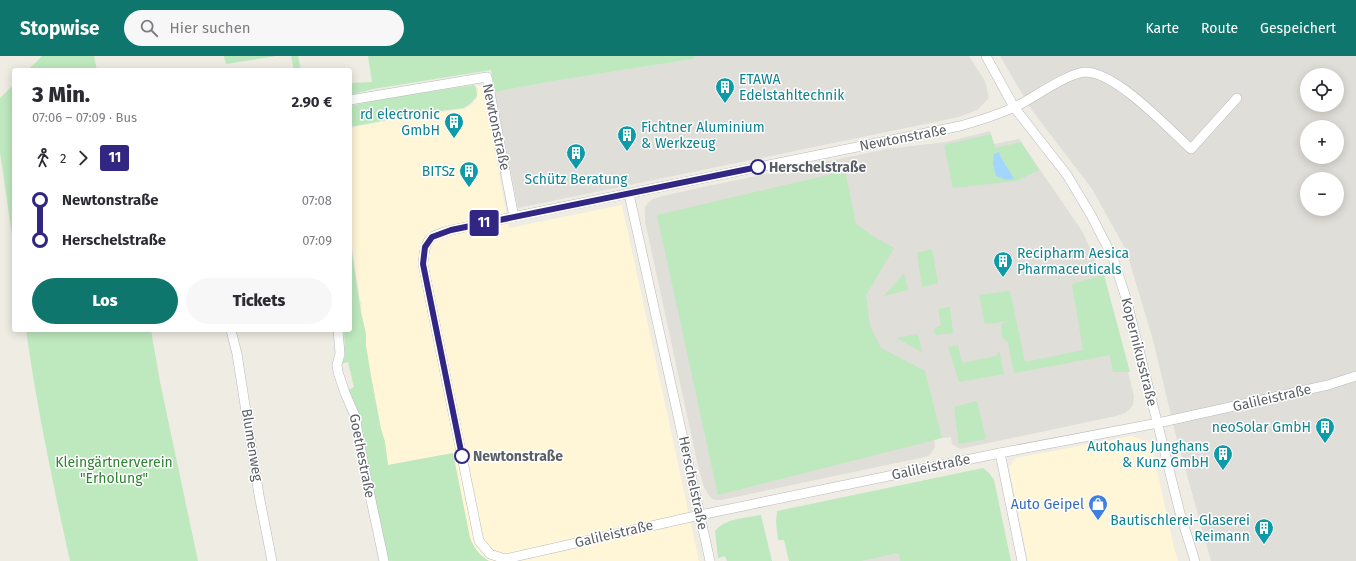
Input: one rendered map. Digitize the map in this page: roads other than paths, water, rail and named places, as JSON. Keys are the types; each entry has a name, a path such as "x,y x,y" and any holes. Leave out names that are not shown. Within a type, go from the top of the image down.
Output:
{"street":[{"name":"Kopernikusstraße","path":"986,56 1014,107 1067,175 1091,215 1113,258 1126,298 1180,513 1195,561"},
{"name":"Newtonstraße","path":"505,559 490,554 479,541 423,264 425,247 432,237 451,230 960,126 1014,107 1073,75 1085,72 1097,74 1115,83 1132,96 1191,149 1237,98"},
{"name":"Newtonstraße","path":"352,100 487,77 514,217"},
{"name":"Herschelstraße","path":"629,194 710,561"},
{"name":"Blumenweg","path":"231,332 237,354 259,495 272,561"},
{"name":"Goethestraße","path":"338,332 340,354 337,365 338,372 355,416 384,561"},
{"name":"Galileistraße","path":"505,559 700,515 1000,453 1158,423 1312,389 1356,376"},
{"path":"1000,453 1022,561"}],"water":[{"path":"999,152 1002,160 1014,179 1006,180 996,176 993,164 994,154"}],"place":[{"name":"ETAWA Edelstahltechnik","path":"725,104"},
{"name":"rd electronic GmbH","path":"454,139"},
{"name":"Fichtner Aluminium & Werkzeug","path":"627,152"},
{"name":"Herschelstraße","path":"758,167"},
{"name":"Schütz Beratung","path":"576,170"},
{"name":"BITSz","path":"469,188"},
{"name":"Recipharm Aesica Pharmaceuticals","path":"1003,278"},
{"name":"neoSolar GmbH","path":"1325,444"},
{"name":"Newtonstraße","path":"462,456"},
{"name":"Autohaus Junghans & Kunz GmbH","path":"1223,471"},
{"name":"Auto Geipel","path":"1098,521"},
{"name":"Bautischlerei-Glaserei Reimann","path":"1264,545"}],"park label":[{"name":"Kleingärtnerverein \"Erholung\"","path":"114,470"}]}
